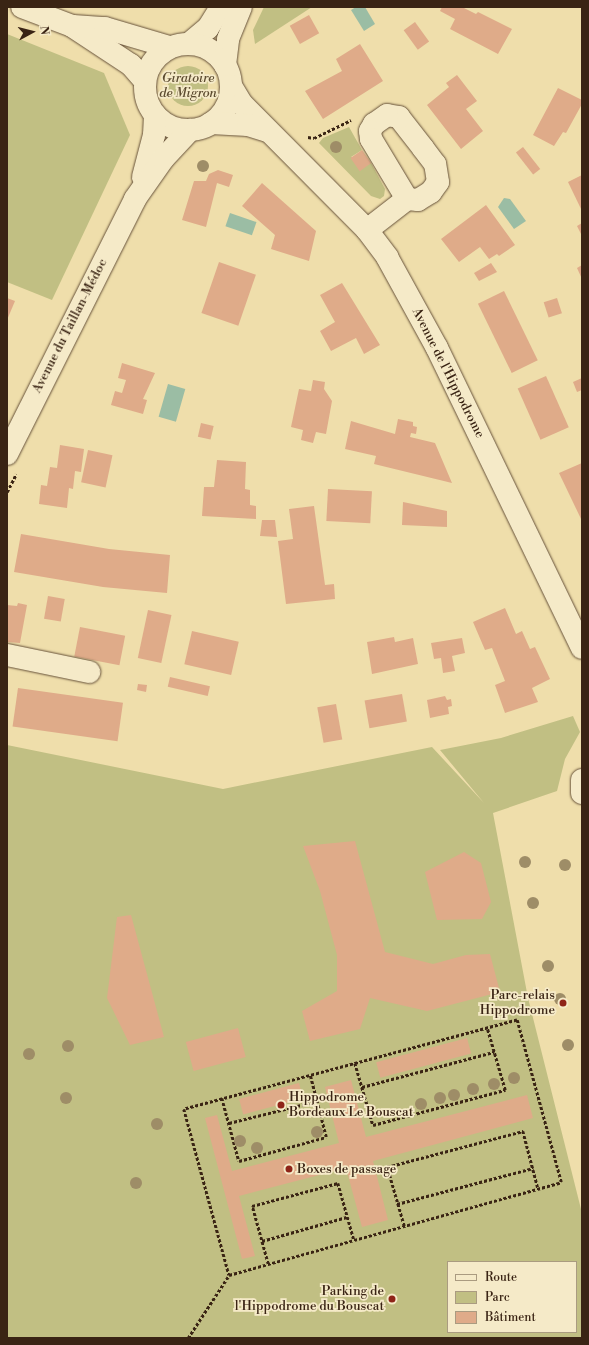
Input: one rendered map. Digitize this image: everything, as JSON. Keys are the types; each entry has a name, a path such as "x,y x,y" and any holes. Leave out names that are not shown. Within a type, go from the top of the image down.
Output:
{"street":[{"path":"22,7 72,26 131,65 145,81"},
{"path":"221,7 208,28 153,61 145,81 148,104 154,115 164,124 176,129 190,130 211,123 248,125 268,130"},
{"path":"211,123 226,107 231,86 225,65 228,39 241,7"},
{"path":"72,26 105,28 180,45 204,46 216,54 225,65"},
{"name":"Avenue de l'Hippodrome","path":"231,86 242,104 367,230 387,257 437,348 582,648"},
{"name":"Avenue du Taillan-Médoc","path":"7,454 135,199 150,154 154,135 154,115"},
{"path":"367,230 407,199 418,200 431,192 438,182 435,164 399,117 387,115 372,127 371,139 407,199"},
{"name":"Avenue du Taillan-Médoc","path":"135,199 163,159 190,130"},
{"path":"7,655 89,672"},
{"path":"582,780 582,793"}],"path":[{"path":"300,136 314,138 350,120 372,127"},
{"path":"188,1338 229,1275 561,1182 517,1020 184,1109 229,1275"},
{"path":"355,1063 373,1125 380,1124 504,1090 487,1028"},
{"path":"362,1087 494,1052"},
{"path":"222,1098 239,1161 326,1137 310,1075"},
{"path":"229,1123 317,1102"},
{"path":"404,1226 387,1167 523,1131 538,1188"},
{"path":"398,1204 533,1168"},
{"path":"268,1264 252,1206 338,1183 354,1240"},
{"path":"262,1241 347,1217"}],"green space":[{"path":"264,7 312,7 255,44 253,30"},
{"path":"7,34 104,73 130,135 52,300 7,282"},
{"name":"Giratoire de Migron","path":"184,66 192,66 199,69 205,75 208,86 205,97 199,103 192,106 184,106 177,103 171,97 168,90 168,82 171,75 177,69"},
{"path":"349,127 362,150 351,157 371,163 385,189 384,196 380,199 371,196 319,143 323,138"},
{"name":"Hippodrome Bordeaux Le Bouscat","path":"573,716 580,732 565,759 557,791 493,813 528,998 582,1213 582,1338 7,1338 7,745 223,789 432,747 484,803 440,750 501,738"}],"shaded area":[{"path":"356,7 365,7 375,24 364,31 351,10"},
{"path":"504,198 510,199 526,221 514,229 498,207"},
{"path":"230,213 256,222 252,235 225,226"},
{"path":"168,384 185,389 176,422 159,417"}],"building":[{"path":"442,7 462,7 476,14 478,12 512,29 498,54 450,29 455,19 440,11"},
{"path":"309,15 319,33 300,44 290,26"},
{"path":"415,22 429,41 418,50 404,30"},
{"path":"360,44 383,81 323,119 305,91 342,71 336,59"},
{"path":"457,75 477,101 466,109 483,131 461,149 427,105 449,87 446,83"},
{"path":"558,88 582,100 582,104 566,133 563,132 554,146 533,135"},
{"path":"523,147 540,169 533,175 516,153"},
{"path":"362,150 371,163 360,171 351,158"},
{"path":"218,170 233,175 229,187 217,183 206,227 182,220 194,181 206,181 209,174"},
{"path":"582,175 582,211 568,182"},
{"path":"262,183 316,231 309,261 271,249 275,235 242,206"},
{"path":"486,205 515,245 499,256 497,254 489,259 480,247 459,262 441,239"},
{"path":"582,223 582,236 577,226"},
{"path":"219,262 256,275 238,326 201,313"},
{"path":"491,263 497,272 479,281 474,273"},
{"path":"582,265 582,279 577,268"},
{"path":"342,283 380,345 364,354 356,338 331,351 320,331 335,322 320,295"},
{"path":"504,291 538,360 512,373 478,304"},
{"path":"7,298 15,301 7,320"},
{"path":"557,298 562,313 549,318 544,302"},
{"path":"122,363 155,373 143,399 147,400 143,414 111,405 115,391 122,393 126,380 118,378"},
{"path":"546,376 569,427 540,440 518,389"},
{"path":"582,378 582,390 577,392 573,382"},
{"path":"313,380 325,382 324,389 332,401 326,434 316,432 313,443 301,440 303,430 291,427 299,389 311,391"},
{"path":"398,419 413,422 413,426 417,427 416,434 411,433 410,437 435,443 452,483 374,464 376,456 345,449 351,421 395,434"},
{"path":"201,423 214,426 211,440 198,437"},
{"path":"60,445 84,449 81,472 75,471 73,489 69,488 67,508 39,504 41,485 47,486 50,467 57,468"},
{"path":"88,450 112,455 106,487 81,482"},
{"path":"217,460 246,462 245,489 250,490 250,505 256,506 256,519 202,516 204,487 214,487"},
{"path":"582,463 582,521 559,473"},
{"path":"328,489 372,491 370,523 326,521"},
{"path":"403,502 447,511 447,527 402,525"},
{"path":"314,506 325,585 334,584 335,599 286,604 278,541 293,539 289,509"},
{"path":"262,520 275,520 277,537 260,536"},
{"path":"21,534 109,549 170,555 167,593 103,587 14,572"},
{"path":"48,596 65,599 61,622 44,619"},
{"path":"18,603 27,605 20,643 7,642 7,605 17,606"},
{"path":"505,608 516,634 522,631 530,649 535,647 550,679 532,688 538,702 505,713 495,685 505,681 492,648 485,650 473,622"},
{"path":"148,610 171,615 161,663 138,658"},
{"path":"80,627 125,636 119,665 74,656"},
{"path":"192,631 239,642 231,675 184,664"},
{"path":"394,637 395,642 413,638 418,664 372,674 367,642"},
{"path":"462,638 465,653 452,656 455,671 443,673 441,658 434,659 431,643"},
{"path":"170,677 210,686 208,696 168,687"},
{"path":"138,684 147,685 146,692 137,690"},
{"path":"18,688 123,703 118,741 13,727"},
{"path":"402,694 407,722 369,728 365,701"},
{"path":"445,696 447,700 451,699 452,706 448,707 449,714 430,718 427,700"},
{"path":"336,704 342,739 324,743 317,707"},
{"path":"355,841 385,952 433,964 466,955 490,954 500,992 427,1011 370,998 360,1029 310,1041 302,1011 337,991 337,955 320,891 303,846"},
{"path":"464,852 481,863 491,902 482,919 437,920 425,872"},
{"path":"131,915 164,1037 130,1045 107,998 117,917"},
{"path":"238,1028 246,1057 194,1071 186,1042"},
{"path":"467,1038 471,1053 380,1078 376,1062"},
{"name":"Boxes de passage","path":"351,1080 366,1137 527,1095 533,1118 373,1161 388,1220 362,1227 346,1168 239,1196 255,1256 242,1259 205,1118 217,1115 232,1171 339,1143 325,1087"},
{"path":"299,1083 303,1098 243,1115 239,1099"}],"place":[{"name":"Parc-relais Hippodrome","path":"563,1003"},
{"name":"Hippodrome Bordeaux Le Bouscat","path":"281,1105"},
{"name":"Boxes de passage","path":"289,1169"},
{"name":"Parking de l'Hippodrome du Bouscat","path":"392,1299"}]}
